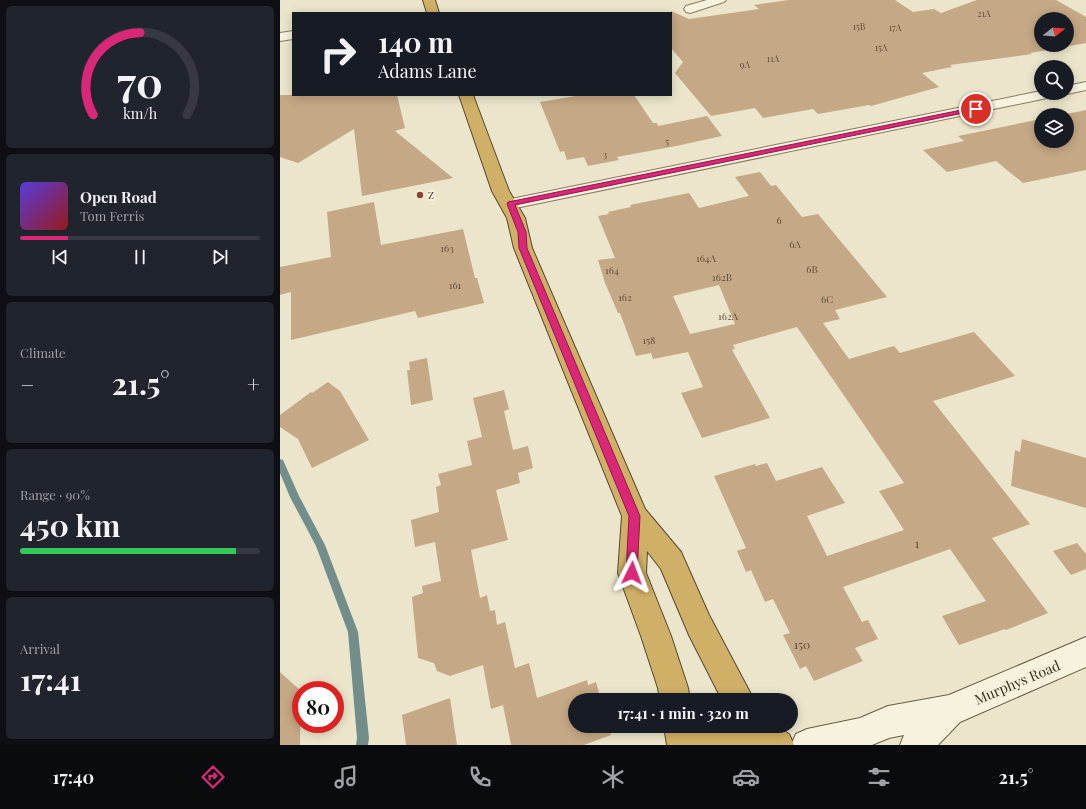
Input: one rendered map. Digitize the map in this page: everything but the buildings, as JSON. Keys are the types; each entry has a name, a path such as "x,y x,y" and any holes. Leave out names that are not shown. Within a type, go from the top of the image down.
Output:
{"highway":[{"path":"429,0 433,12"},
{"path":"466,96 501,191 511,204 522,232 523,248 635,516 672,561 699,625 735,693"},
{"path":"635,516 632,573 656,636 674,693"},
{"path":"701,745 719,735 739,731 764,735"},
{"path":"681,733 683,745"}],"street":[{"path":"690,9 720,0"},
{"path":"280,37 292,35"},
{"path":"1074,89 1086,86"},
{"path":"511,204 1034,97"},
{"name":"Murphys Road","path":"807,745 860,734 888,722 949,711 1086,652"},
{"name":"Murphys Road","path":"916,745 949,711"}],"waterway":[{"path":"280,463 295,497 320,545 353,632 363,738 362,745"}],"place":[{"name":"Z","path":"420,195"}],"route":[{"path":"632,573 635,516 523,248 522,232 511,204 976,109"}]}
